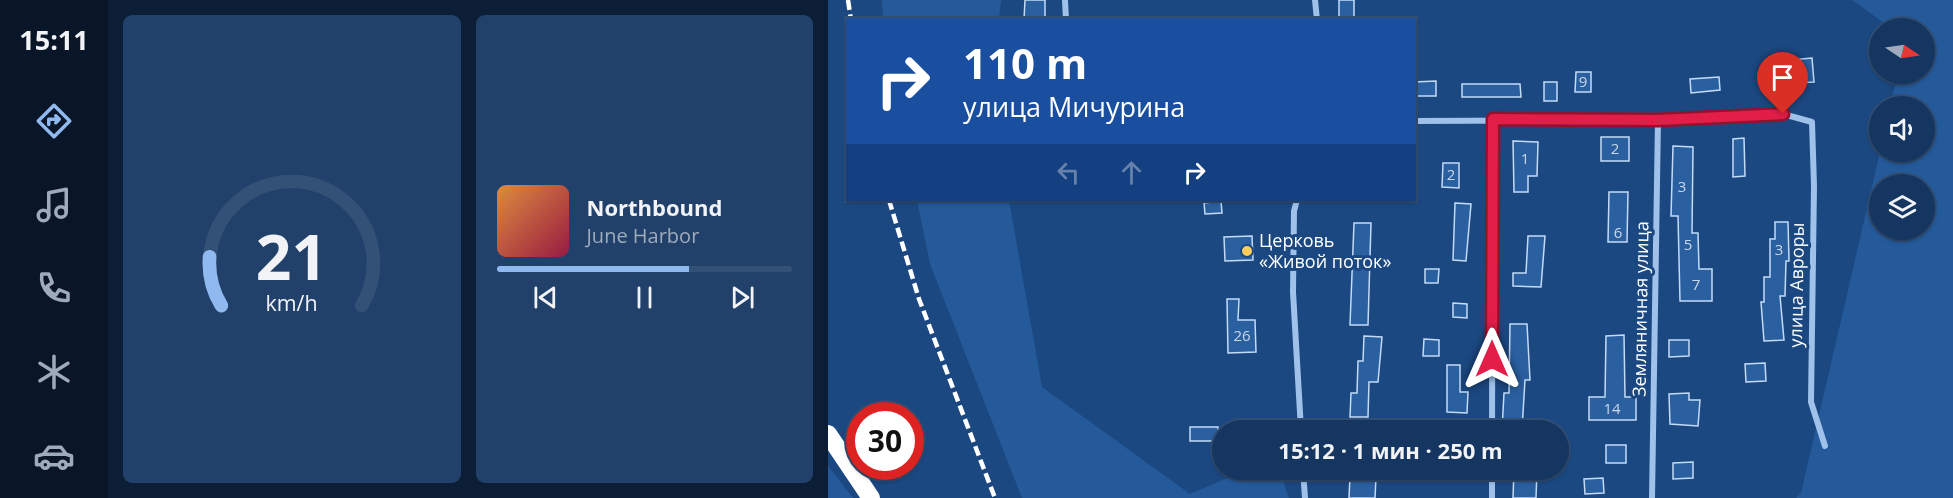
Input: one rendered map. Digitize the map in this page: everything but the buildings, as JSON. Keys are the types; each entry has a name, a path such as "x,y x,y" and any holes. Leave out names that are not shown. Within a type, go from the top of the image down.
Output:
{"highway":[{"path":"828,434 871,498"}],"street":[{"path":"1065,0 1066,18"},
{"path":"1315,0 1317,18"},
{"name":"улица Авроры","path":"1658,120 1783,114 1812,122 1814,186 1810,402 1825,446"},
{"path":"1492,420 1493,119"},
{"path":"1416,121 1658,120"},
{"name":"Земляничная улица","path":"1652,498 1658,120"},
{"path":"1297,201 1294,211 1293,292 1300,420"},
{"path":"1304,480 1305,498"},
{"path":"1492,480 1492,498"}],"shaded area":[{"path":"882,0 1001,0 999,18 883,18"},
{"path":"1852,0 1953,0 1953,498 1796,498 1801,493 1869,199 1869,240 1935,240 1935,174 1875,174 1878,162 1935,162 1935,96 1892,96 1896,84 1935,84 1935,18 1877,18"},
{"path":"917,201 1009,201 1042,387 1190,494 1223,480 1283,480 1289,498 1022,498 930,264"},
{"path":"828,466 853,498 828,498"}],"railway":[{"path":"848,0 851,18"},
{"path":"889,201 919,299 995,498"}],"place":[{"name":"Церковь «Живой поток»","path":"1247,251"}],"route":[{"path":"1492,359 1493,119 1658,120 1783,114"}]}
